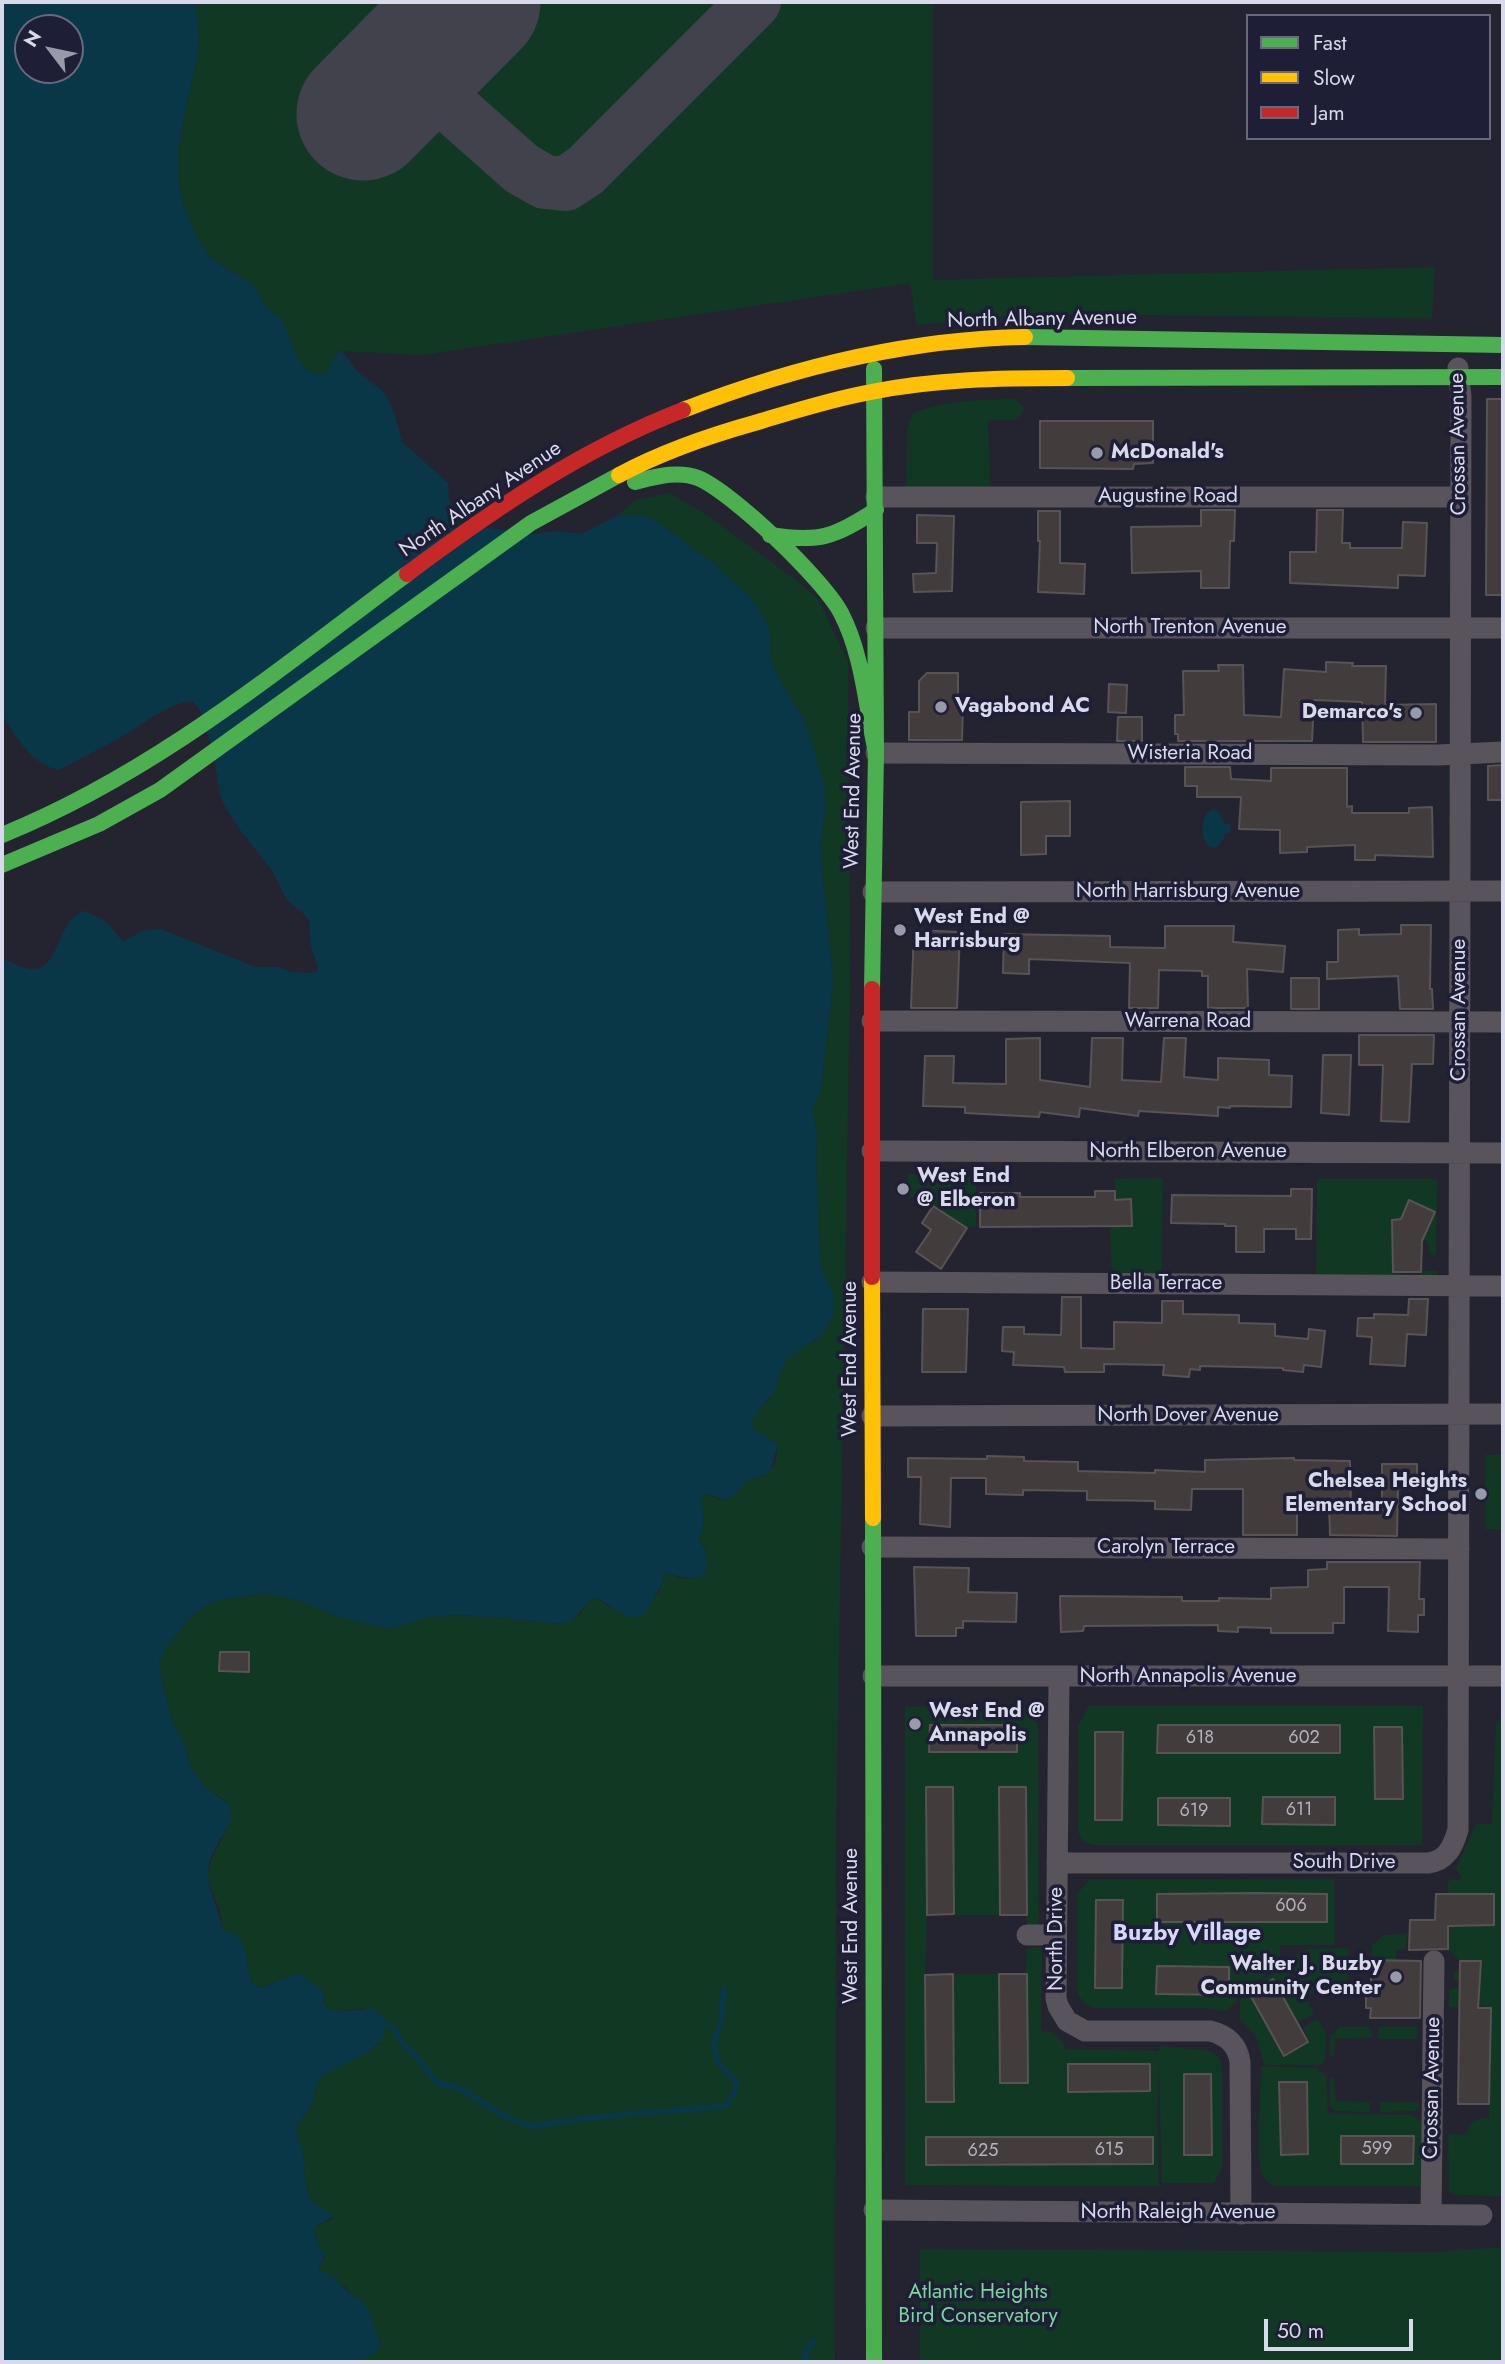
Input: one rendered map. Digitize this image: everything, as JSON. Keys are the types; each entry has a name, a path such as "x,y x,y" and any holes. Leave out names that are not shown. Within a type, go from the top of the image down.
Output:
{"main road":[{"name":"North Albany Avenue","path":"2,835 75,804 168,750 516,497 594,450 679,411 786,375 827,364 945,342 1021,337 1503,345"},
{"name":"West End Avenue","path":"874,355 874,2362"},
{"path":"2,865 99,824 150,796 531,523 638,465 722,432 828,401 873,391 955,381 1028,376 1503,377"},
{"path":"566,503 667,474 690,476 718,489 770,535 837,604 854,652 876,753"},
{"path":"770,535 799,540 822,539 845,530 876,503"}],"street":[{"name":"Crossan Avenue","path":"1457,345 1460,497 1458,1676"},
{"name":"Augustine Road","path":"876,503 1460,497"},
{"name":"North Trenton Avenue","path":"876,628 1503,628"},
{"name":"Wisteria Road","path":"876,753 1410,755 1503,752"},
{"name":"North Harrisburg Avenue","path":"873,892 1503,891"},
{"name":"Warrena Road","path":"872,1021 1503,1022"},
{"name":"North Elberon Avenue","path":"872,1151 1503,1153"},
{"name":"Bella Terrace","path":"872,1282 1503,1286"},
{"name":"North Dover Avenue","path":"872,1416 1503,1414"},
{"name":"Carolyn Terrace","path":"872,1547 1459,1549"},
{"name":"North Annapolis Avenue","path":"873,1676 1503,1676"},
{"name":"South Drive","path":"1057,1863 1433,1863 1445,1857 1453,1846 1458,1830 1458,1676"},
{"name":"North Drive","path":"1059,1677 1056,1998 1062,2015 1074,2026 1085,2031 1210,2031 1220,2034 1235,2047 1240,2062 1241,2214"},
{"path":"1370,1863 1370,1885"},
{"path":"1027,1942 1056,1941"},
{"name":"Crossan Avenue","path":"1431,2215 1434,1961"},
{"name":"North Raleigh Avenue","path":"874,2210 1482,2215"}],"green space":[{"path":"195,2 933,2 933,280 1435,267 1432,318 1036,314 917,325 910,283 421,355 342,351 338,352 327,373 316,374 301,364 280,318 265,305 252,285 215,261 206,251 185,211 178,174 184,115 199,44"},
{"path":"1015,399 1023,406 1022,413 1015,420 988,420 990,486 906,493 907,430 912,414 949,403"},
{"path":"670,493 708,516 818,599 848,662 850,976 836,1834 835,2362 355,2362 381,2345 361,2300 350,2294 346,2287 318,2271 325,2257 313,2228 334,2218 310,2200 303,2151 296,2127 311,2106 316,2085 324,2076 380,2043 363,2008 332,2010 323,2004 325,1997 300,1973 259,1988 253,1984 247,1957 223,1930 220,1911 207,1877 211,1861 229,1824 225,1800 205,1787 190,1766 184,1743 172,1722 159,1661 167,1646 191,1617 205,1606 218,1600 265,1593 301,1601 341,1618 390,1628 429,1617 464,1615 563,1624 580,1615 587,1602 595,1598 620,1613 648,1601 657,1594 664,1573 684,1579 696,1579 707,1551 699,1541 704,1519 700,1496 707,1494 721,1500 735,1495 744,1481 767,1474 775,1464 778,1444 756,1432 752,1421 773,1393 788,1358 817,1340 830,1287 821,1269 817,1133 813,1115 813,1108 821,1090 833,982 820,846 826,805 803,716 771,662 770,634 716,565 658,522 644,516 618,515 636,500"},
{"path":"908,1174 976,1176 976,1226 967,1228 933,1206 907,1195"},
{"path":"1163,1178 1162,1276 1112,1279 1110,1227 1132,1226 1130,1199 1115,1200 1115,1179"},
{"path":"1317,1179 1437,1179 1436,1255 1430,1255 1428,1243 1423,1239 1435,1212 1409,1200 1401,1219 1392,1220 1393,1274 1420,1275 1421,1271 1437,1271 1437,1280 1316,1277"},
{"path":"1485,1455 1503,1455 1503,1529 1485,1529"},
{"path":"1089,1706 1423,1706 1422,1845 1093,1845 1083,1841 1078,1832 1078,1725","holes":["1374,1727 1402,1727 1402,1799 1375,1799"]},
{"path":"905,1707 1026,1707 1038,1725 1039,1936 1027,1935 1027,1915 927,1915 925,1974 1026,1974 1027,1948 1042,1948 1041,2031 1051,2032 1064,2043 1064,2049 1159,2051 1159,2046 1211,2051 1220,2059 1222,2070 1222,2167 1214,2183 1162,2183 1159,2063 1159,2186 905,2185"},
{"path":"1503,1714 1501,2196 1460,2195 1449,2192 1448,2134 1467,2135 1471,2124 1489,2117 1491,2008 1479,2005 1449,2007 1449,1989 1460,1988 1460,1993 1479,1994 1480,1982 1454,1981 1454,1971 1460,1971 1480,1961 1460,1961 1448,1949 1448,1926 1493,1925 1494,1894 1448,1894 1448,1882 1453,1878 1457,1881 1462,1878 1456,1868 1476,1824 1492,1824 1496,1724"},
{"path":"1334,1879 1335,1945 1280,1945 1280,1965 1238,1994 1236,2003 1225,2011 1205,2008 1094,2008 1083,2002 1077,1991 1077,1894 1089,1880"},
{"path":"1407,1934 1406,1949 1397,1950 1396,1961 1371,1960 1372,1945 1384,1935"},
{"path":"1348,1948 1348,1992 1307,1993 1288,1959 1307,1949"},
{"path":"1285,1965 1296,1983 1283,1991 1273,1980 1249,1993 1284,2056 1310,2042 1303,2027 1318,2019 1326,2033 1325,2060 1320,2065 1267,2065 1263,2061 1256,2036 1239,2018 1241,1995"},
{"path":"1300,1988 1314,2014 1297,2023 1283,1997"},
{"path":"1339,2027 1368,2027 1373,2037 1335,2039 1334,2057 1329,2056 1331,2036"},
{"path":"1378,2027 1417,2027 1417,2039 1379,2039"},
{"path":"1261,2066 1316,2068 1326,2076 1328,2114 1413,2115 1422,2122 1421,2186 1270,2184 1263,2176 1260,2166"},
{"path":"1334,2077 1336,2101 1370,2102 1370,2112 1334,2111 1330,2106 1330,2078"},
{"path":"1380,2102 1418,2102 1419,2108 1415,2111 1380,2112"},
{"name":"Atlantic Heights Bird Conservatory","path":"1503,2247 1503,2362 920,2362 920,2249 1435,2252"}],"water":[{"path":"2,2 195,2 198,50 181,136 178,174 185,211 206,251 215,261 252,285 265,305 280,318 296,355 308,370 316,374 327,373 338,352 342,351 357,371 385,393 395,415 402,442 448,483 449,500 453,508 450,510 460,524 531,534 559,531 582,534 618,515 644,516 658,522 716,565 752,599 765,620 770,634 771,662 803,716 824,783 826,805 820,846 833,982 821,1090 813,1108 813,1115 817,1133 821,1269 834,1295 835,1304 833,1315 823,1334 787,1359 775,1391 752,1419 755,1431 778,1444 771,1469 767,1474 745,1481 735,1495 726,1500 707,1494 700,1496 704,1519 699,1541 707,1554 708,1562 703,1576 688,1578 664,1574 663,1583 649,1609 638,1617 620,1613 595,1598 575,1617 563,1624 464,1615 429,1617 390,1629 341,1618 301,1601 265,1593 218,1600 191,1617 167,1646 159,1661 172,1722 184,1743 190,1766 205,1787 229,1804 231,1819 212,1856 208,1870 209,1881 223,1930 234,1934 243,1944 253,1984 260,1988 300,1973 325,1993 323,2004 328,2008 340,2011 373,2009 385,2019 384,2032 372,2049 330,2072 318,2082 312,2104 296,2127 303,2151 310,2200 334,2216 313,2228 318,2245 325,2254 318,2271 331,2274 350,2294 361,2300 369,2312 381,2345 376,2353 355,2362 2,2362 2,957 22,967 37,969 47,963 74,917 85,911 107,922 123,942 141,931 161,929 255,967 277,967 292,972 310,973 317,971 318,966 311,948 309,921 287,900 271,869 224,805 213,751 200,711 193,701 166,709 118,739 59,770 40,762 19,741 2,715"},
{"path":"1213,809 1218,811 1224,823 1231,825 1230,833 1224,834 1224,839 1216,848 1208,846 1203,831 1204,820"}],"building":[{"path":"1487,399 1503,399 1503,595 1486,595"},
{"name":"McDonald's","path":"1040,421 1153,421 1153,463 1134,464 1133,469 1040,468"},
{"path":"1201,510 1235,510 1234,541 1230,541 1229,588 1201,588 1201,571 1132,573 1131,527 1201,526"},
{"path":"1317,510 1343,510 1342,543 1350,543 1350,548 1402,548 1403,522 1427,523 1425,576 1398,575 1398,588 1290,583 1290,552 1316,552"},
{"path":"1038,511 1060,511 1060,563 1085,564 1084,594 1038,592"},
{"path":"917,515 954,516 952,591 914,592 913,574 936,573 937,543 917,543"},
{"path":"1326,662 1353,663 1352,666 1386,666 1385,705 1436,704 1436,742 1363,742 1362,702 1314,700 1312,741 1178,741 1178,734 1175,734 1175,715 1184,715 1183,671 1219,671 1218,665 1243,665 1244,715 1281,717 1284,669 1326,672"},
{"name":"Vagabond AC","path":"927,673 958,673 958,702 963,702 962,740 909,740 909,712 919,712 919,681"},
{"path":"1109,684 1127,685 1126,713 1108,712"},
{"path":"1118,717 1142,717 1142,741 1117,741"},
{"path":"1503,765 1503,800 1488,800 1488,766"},
{"path":"1185,767 1230,767 1231,779 1271,781 1271,768 1347,768 1347,807 1352,806 1352,813 1409,813 1409,808 1432,807 1433,857 1375,855 1375,860 1355,860 1355,845 1307,847 1307,852 1280,853 1280,830 1239,829 1241,797 1197,797 1197,786 1185,786"},
{"path":"1070,801 1070,836 1046,836 1046,854 1021,855 1021,802"},
{"path":"1401,925 1431,925 1430,989 1433,1009 1400,1009 1398,976 1327,979 1327,962 1338,962 1338,930 1359,929 1359,935 1401,934"},
{"path":"1165,926 1234,926 1233,942 1285,946 1283,972 1247,969 1248,1008 1208,1008 1208,976 1202,976 1202,971 1159,970 1158,1008 1129,1008 1130,963 1029,959 1029,974 1003,973 1004,934 1110,936 1110,947 1165,948"},
{"path":"914,930 960,932 957,1008 911,1008"},
{"path":"1291,978 1319,978 1319,1009 1291,1009"},
{"path":"1359,1035 1434,1035 1433,1064 1412,1064 1409,1122 1381,1121 1383,1065 1359,1065"},
{"path":"1040,1038 1040,1080 1090,1087 1092,1038 1123,1038 1122,1080 1161,1082 1164,1038 1186,1038 1184,1077 1218,1080 1218,1058 1269,1060 1269,1075 1292,1076 1291,1107 1218,1107 1218,1116 1139,1111 1138,1116 1080,1108 1079,1117 1040,1112 1039,1117 965,1113 965,1107 923,1106 925,1056 954,1056 953,1083 1006,1084 1006,1039"},
{"path":"1323,1055 1351,1055 1349,1115 1321,1113"},
{"path":"1291,1189 1312,1189 1311,1239 1296,1239 1296,1229 1264,1229 1264,1252 1236,1252 1236,1226 1171,1223 1172,1195 1291,1196"},
{"path":"1095,1191 1115,1191 1115,1200 1131,1199 1132,1226 980,1227 980,1193 1020,1193 1020,1197 1095,1197"},
{"path":"1409,1200 1435,1212 1422,1241 1421,1272 1393,1272 1392,1220 1401,1219"},
{"path":"933,1206 967,1228 941,1269 916,1252 931,1230 922,1223"},
{"path":"1062,1297 1081,1297 1081,1348 1114,1349 1114,1322 1162,1323 1162,1301 1183,1301 1183,1314 1239,1315 1239,1323 1275,1324 1275,1336 1308,1339 1309,1329 1325,1331 1321,1367 1304,1365 1303,1372 1283,1368 1200,1366 1200,1370 1190,1369 1189,1377 1163,1375 1164,1365 1104,1364 1104,1372 1065,1372 1064,1367 1013,1365 1014,1352 1002,1351 1003,1327 1024,1327 1024,1334 1061,1335"},
{"path":"1409,1299 1428,1299 1426,1335 1407,1334 1405,1366 1370,1364 1372,1337 1357,1336 1358,1318 1374,1318 1374,1314 1408,1315"},
{"path":"923,1309 968,1309 966,1372 922,1372"},
{"path":"987,1456 1024,1457 1024,1461 1078,1462 1078,1471 1155,1473 1155,1470 1205,1472 1205,1460 1294,1458 1350,1461 1351,1509 1382,1510 1382,1464 1417,1464 1417,1489 1398,1489 1397,1536 1330,1535 1329,1503 1297,1503 1297,1535 1243,1535 1243,1489 1192,1489 1191,1510 1155,1509 1155,1501 1087,1500 1087,1491 1023,1490 1023,1495 986,1494 986,1478 951,1478 950,1527 920,1524 921,1477 908,1477 908,1458 987,1459"},
{"path":"1327,1562 1420,1562 1419,1599 1424,1599 1424,1615 1418,1615 1418,1632 1388,1631 1389,1587 1344,1587 1344,1623 1333,1623 1333,1633 1271,1633 1271,1628 1238,1627 1238,1632 1218,1631 1218,1625 1084,1626 1083,1631 1061,1632 1060,1596 1182,1597 1182,1601 1219,1601 1219,1598 1271,1599 1271,1588 1308,1587 1308,1570 1327,1569"},
{"path":"914,1567 969,1568 968,1592 1017,1593 1016,1622 963,1621 963,1628 956,1628 956,1636 916,1636"},
{"path":"220,1652 249,1652 249,1672 219,1671"},
{"path":"930,1725 1017,1725 1017,1752 929,1752"},
{"path":"1158,1725 1340,1725 1340,1753 1157,1753"},
{"path":"1374,1727 1402,1727 1403,1799 1375,1799"},
{"path":"1095,1732 1123,1732 1122,1820 1095,1820"},
{"path":"926,1787 953,1787 954,1914 927,1915"},
{"path":"999,1787 1026,1787 1027,1915 1000,1915"},
{"path":"1263,1797 1335,1797 1335,1825 1262,1824"},
{"path":"1158,1798 1230,1798 1230,1826 1158,1825"},
{"path":"1157,1894 1327,1894 1327,1922 1157,1922"},
{"path":"1436,1894 1494,1894 1494,1925 1448,1926 1448,1949 1409,1950 1410,1920 1435,1920"},
{"path":"1096,1900 1123,1900 1122,1988 1095,1988"},
{"name":"Walter J. Buzby Community Center","path":"1371,1960 1421,1961 1420,2018 1370,2018 1371,2008 1366,2008 1366,1993 1371,1992"},
{"path":"1460,1961 1481,1961 1478,2008 1491,2008 1489,2104 1458,2104"},
{"path":"1157,1966 1229,1967 1229,1995 1156,1994"},
{"path":"953,1974 954,2102 926,2102 925,1975"},
{"path":"999,1974 1027,1974 1028,2083 1000,2083"},
{"path":"1273,1979 1308,2042 1284,2056 1249,1993"},
{"path":"1068,2064 1150,2064 1150,2091 1068,2092"},
{"path":"1184,2074 1211,2074 1212,2155 1184,2155"},
{"path":"1279,2082 1307,2082 1308,2154 1281,2155"},
{"path":"1341,2136 1414,2136 1413,2164 1341,2164"},
{"path":"926,2137 1153,2137 1153,2164 926,2165"}],"waterway":[{"path":"386,2024 395,2030 403,2044 437,2082 457,2087 503,2115 533,2126 587,2118 726,2106 736,2090 736,2081 718,2063 714,2047 721,2024 724,1989"},
{"path":"806,2362 805,2353 814,2340"}],"taxiway":[{"path":"408,68 522,169 545,182 565,184 585,171 754,2"}],"runway":[{"path":"363,114 474,2"}],"traffic: fast":[{"path":"1025,337 1503,345"},
{"path":"872,989 876,753 874,369"},
{"path":"1067,378 1503,377"},
{"path":"635,482 675,474 698,478 713,486 776,538 816,580 841,613 854,646 876,753"},
{"path":"2,865 99,824 160,790 531,523 619,475"},
{"path":"770,535 801,538 826,536 876,510"},
{"path":"2,835 111,782 162,751 262,683 407,574"},
{"path":"873,1518 874,2362"}],"traffic: slow":[{"path":"683,410 766,381 851,358 937,343 1025,337"},
{"path":"619,475 705,438 856,395 944,382 1067,378"},
{"path":"872,1277 873,1518"}],"traffic: jam":[{"path":"407,574 540,482 610,443 683,410"},
{"path":"872,989 872,1277"}],"place":[{"name":"McDonald's","path":"1097,453"},
{"name":"Vagabond AC","path":"941,707"},
{"name":"Demarco's","path":"1416,713"},
{"name":"West End @ Harrisburg","path":"900,930"},
{"name":"West End @ Elberon","path":"903,1189"},
{"name":"Chelsea Heights Elementary School","path":"1481,1494"},
{"name":"West End @ Annapolis","path":"915,1724"},
{"name":"Walter J. Buzby Community Center","path":"1396,1977"}],"district":[{"name":"Buzby Village","path":"1187,1934"}]}
